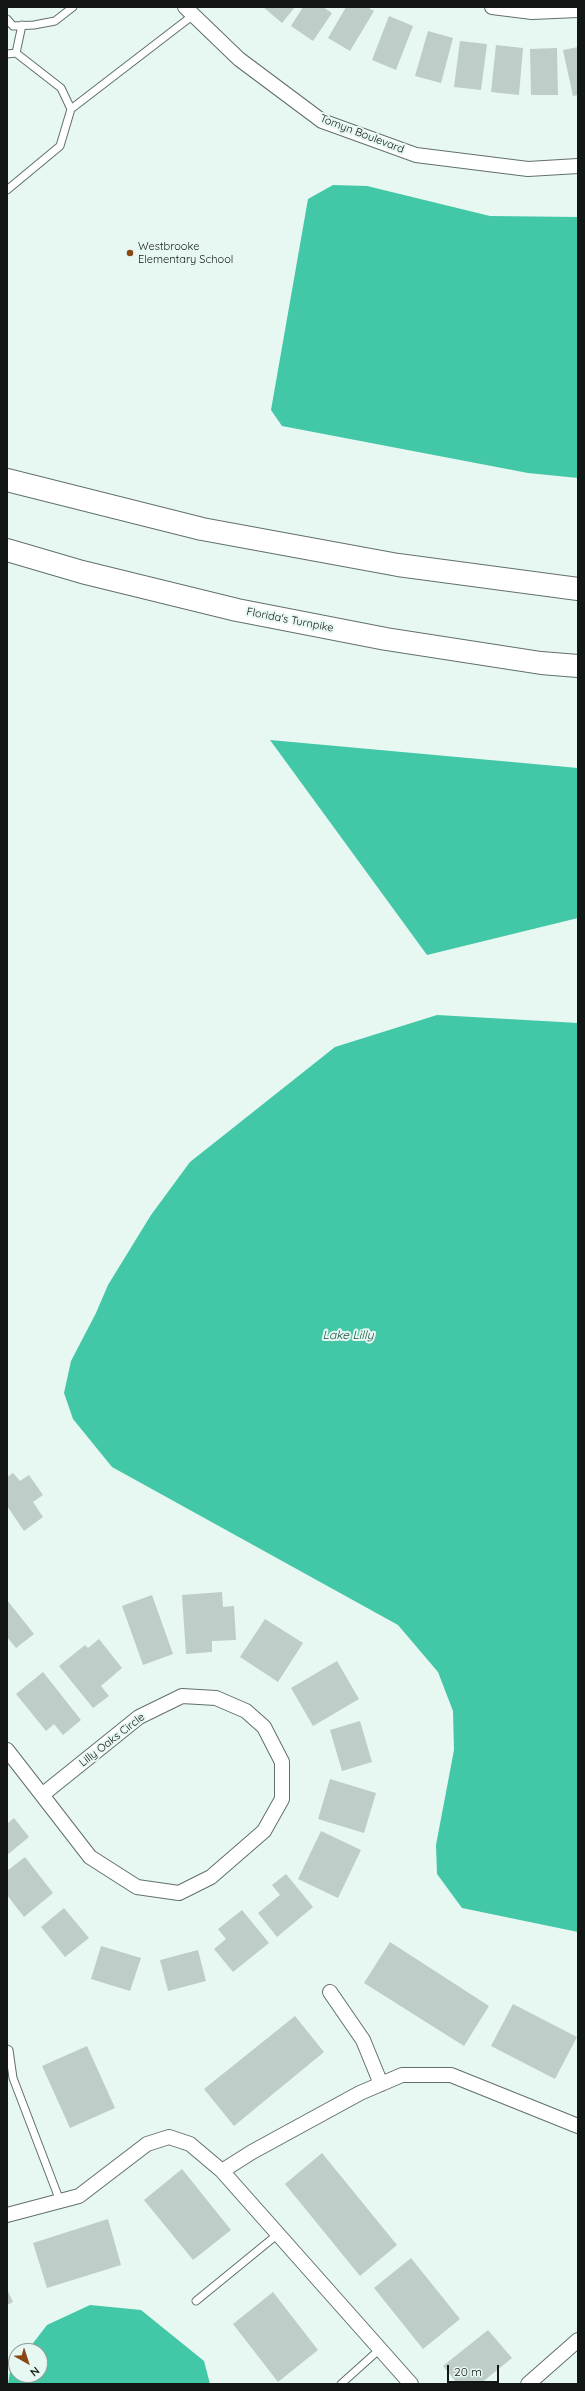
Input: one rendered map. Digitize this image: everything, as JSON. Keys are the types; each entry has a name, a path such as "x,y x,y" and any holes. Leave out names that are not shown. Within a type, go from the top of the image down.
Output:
{"highway":[{"path":"7,480 202,529 398,565 578,590"},
{"name":"Florida's Turnpike","path":"7,550 82,572 237,610 386,639 541,663 578,666"}],"street":[{"path":"492,7 532,12 578,10"},
{"name":"Tomyn Boulevard","path":"188,11 239,59 322,121 416,155 528,169 578,166"},
{"name":"Lilly Oaks Circle","path":"7,1750 90,1857 137,1887 179,1892 211,1877 264,1831 282,1798 282,1762 264,1727 246,1711 216,1698 182,1696 139,1717 42,1795"},
{"path":"330,1992 364,2040 381,2084"},
{"path":"222,2171 252,2152 360,2093 402,2076 451,2075 578,2126"},
{"path":"7,2215 79,2196 147,2144 169,2137 190,2144 222,2171 411,2384"},
{"path":"528,2384 578,2340"}],"lane":[{"path":"7,19 12,26 55,20 73,7"},
{"path":"7,190 60,146 71,109 188,11"},
{"path":"16,53 22,25"},
{"path":"7,54 16,53 61,88 71,109"},
{"path":"7,2049 9,2050 13,2078 60,2201"},
{"path":"196,2301 278,2234"},
{"path":"341,2384 380,2349"}],"water":[{"path":"333,185 367,186 490,216 578,217 578,478 528,473 282,426 271,410 308,199"},
{"path":"270,740 578,768 578,918 427,955"},
{"name":"Lake Lilly","path":"437,1015 578,1023 578,1932 462,1908 437,1874 436,1845 454,1750 453,1711 438,1672 398,1625 112,1467 73,1419 64,1393 71,1361 96,1313 108,1285 151,1215 190,1162 335,1047"},
{"path":"90,2305 141,2310 204,2361 210,2384 8,2384 48,2383 48,2343 33,2343 47,2325"}],"building":[{"path":"263,7 295,7 282,23"},
{"path":"303,7 323,7 332,13 313,41 291,26"},
{"path":"346,7 367,7 374,11 350,51 328,38"},
{"path":"389,16 413,26 396,70 372,60"},
{"path":"428,31 453,38 441,83 415,76"},
{"path":"460,41 487,44 481,90 454,87"},
{"path":"496,45 523,48 519,95 491,92"},
{"path":"578,47 578,95 573,96 563,50"},
{"path":"557,48 558,95 531,95 530,49"},
{"path":"13,1473 20,1481 29,1475 43,1495 33,1502 43,1517 24,1531 7,1506 7,1477"},
{"path":"222,1592 223,1607 234,1606 236,1640 212,1641 212,1652 186,1654 182,1595"},
{"path":"152,1595 173,1654 143,1665 122,1606"},
{"path":"7,1600 34,1634 16,1648 7,1637"},
{"path":"265,1619 303,1643 278,1682 240,1657"},
{"path":"99,1639 122,1668 101,1686 109,1696 93,1708 59,1666 85,1645 88,1648"},
{"path":"337,1661 359,1699 313,1726 291,1688"},
{"path":"43,1672 81,1720 63,1735 54,1724 46,1731 16,1694"},
{"path":"360,1721 372,1762 342,1771 330,1730"},
{"path":"330,1779 376,1793 364,1833 318,1819"},
{"path":"14,1818 29,1837 7,1855 7,1824"},
{"path":"321,1831 361,1850 338,1898 298,1879"},
{"path":"25,1857 53,1893 24,1917 7,1895 7,1871"},
{"path":"286,1874 313,1907 277,1937 258,1913 280,1895 272,1885"},
{"path":"64,1908 89,1938 65,1957 41,1927"},
{"path":"242,1910 269,1943 233,1972 214,1949 226,1939 218,1929"},
{"path":"390,1942 489,2006 464,2046 364,1983"},
{"path":"101,1946 141,1958 130,1991 91,1979"},
{"path":"198,1950 206,1981 168,1991 160,1960"},
{"path":"513,2004 577,2037 555,2079 491,2046"},
{"path":"295,2016 324,2052 234,2126 204,2089"},
{"path":"87,2046 115,2108 70,2128 42,2066"},
{"path":"322,2153 397,2245 360,2276 285,2184"},
{"path":"182,2169 231,2230 193,2260 144,2200"},
{"path":"108,2219 121,2265 47,2288 33,2243"},
{"path":"411,2258 460,2319 423,2349 374,2288"},
{"path":"7,2289 13,2302 7,2305"},
{"path":"273,2292 318,2350 278,2382 233,2324"},
{"path":"488,2330 512,2358 480,2384 458,2384 443,2366"}],"place":[{"name":"Westbrooke Elementary School","path":"130,253"}]}
